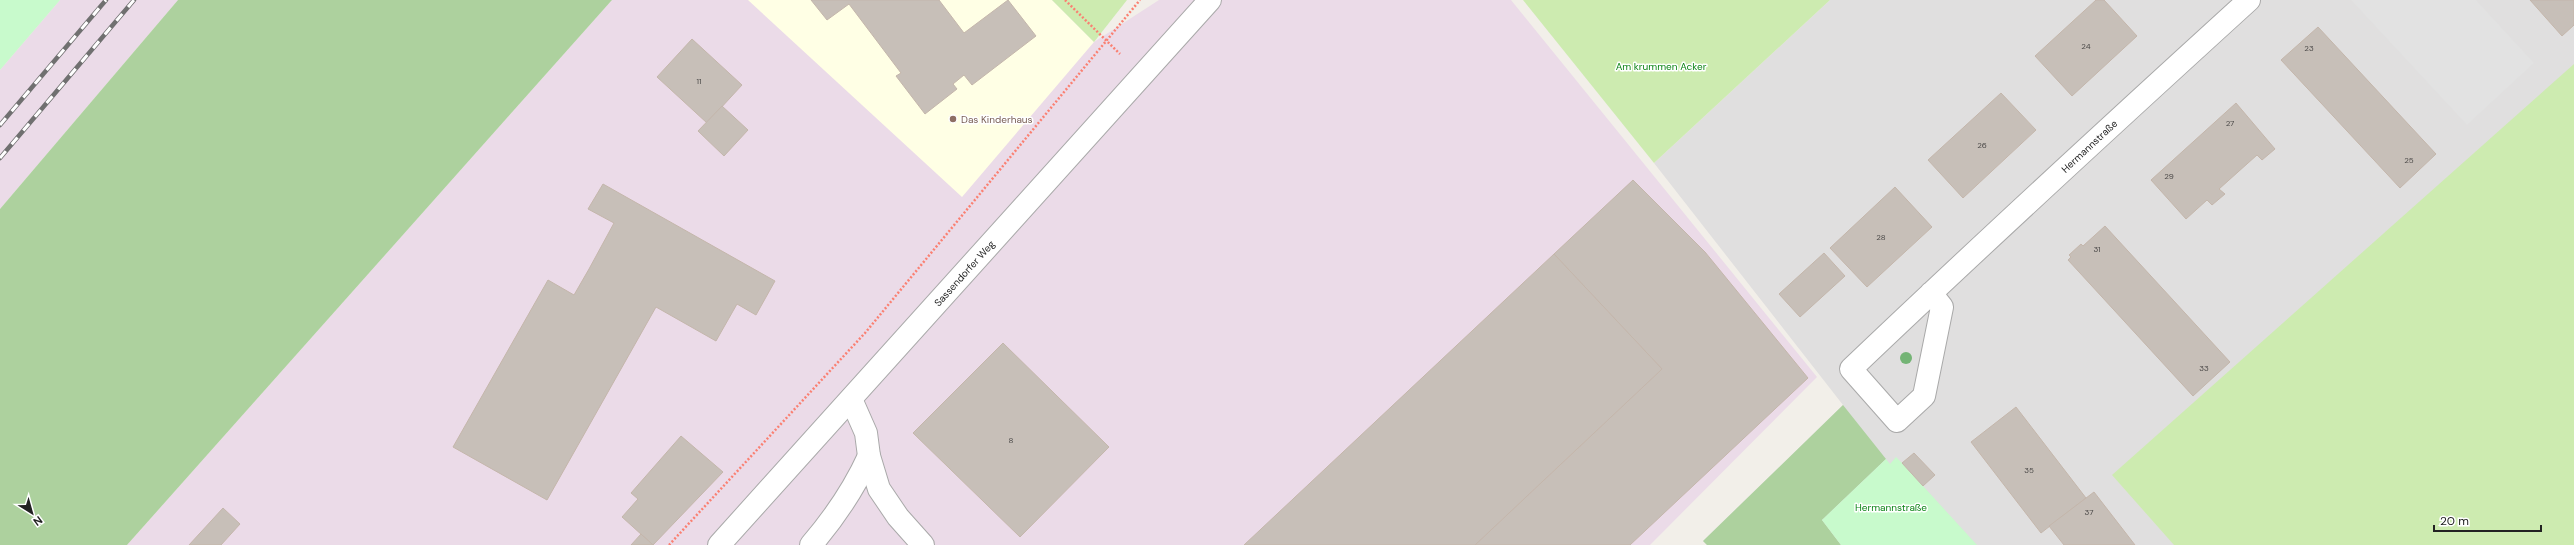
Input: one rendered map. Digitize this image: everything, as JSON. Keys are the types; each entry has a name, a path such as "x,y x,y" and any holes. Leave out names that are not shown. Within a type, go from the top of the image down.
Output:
{"street":[{"name":"Sassendorfer Weg","path":"718,545 1210,0"},
{"name":"Hermannstraße","path":"1931,293 1942,307 1924,396 1897,421 1851,369 1931,293 2249,0"},
{"path":"850,399 866,433 869,456 879,489 898,517 923,545"},
{"path":"811,545 830,524 856,485 869,456"}],"path":[{"path":"1065,0 1142,76"},
{"path":"669,545 865,333 1140,0"}],"shaded area":[{"path":"60,0 178,0 0,209 0,70"},
{"path":"612,0 1052,0 1094,42 1159,0 1511,0 1817,377 1650,545 127,545"},
{"name":"Das Kinderhaus","path":"748,0 1052,0 1094,42 962,197"},
{"path":"1830,0 2574,0 2574,545 1707,545 1703,541 1843,405 1654,163"},
{"path":"2351,0 2476,0 2534,63 2467,125"}],"green space":[{"path":"0,0 60,0 0,70"},
{"path":"178,0 612,0 127,545 0,545 0,209"},
{"path":"1052,0 1127,0 1094,42"},
{"name":"Am krummen Acker","path":"1523,0 1830,0 1654,163"},
{"path":"2574,64 2574,545 2174,545 2112,475"},
{"path":"1843,405 1886,459 1822,520 1841,545 1707,545 1703,541"},
{"name":"Hermannstraße","path":"1896,457 1977,545 1841,545 1822,520 1886,459 1890,464"}],"building":[{"path":"811,0 939,0 964,33 1008,0 1036,36 972,85 964,75 953,84 957,89 925,114 896,76 901,73 849,4 827,20"},
{"path":"2096,0 2104,0 2137,36 2072,96 2035,56"},
{"path":"2530,0 2574,0 2574,25 2562,36"},
{"path":"2318,27 2436,154 2400,188 2281,60"},
{"path":"692,39 742,85 707,123 657,77"},
{"path":"2001,93 2036,130 1963,198 1928,160"},
{"path":"2236,103 2275,149 2262,160 2257,155 2219,189 2225,194 2212,205 2207,200 2186,219 2151,180"},
{"path":"722,106 748,130 724,156 698,131"},
{"path":"1633,180 1705,252 1808,378 1630,545 1475,545 1662,369 1554,254"},
{"path":"603,184 775,281 756,315 737,304 716,341 656,307 547,500 453,447 548,280 574,295 589,269 614,223 588,209"},
{"path":"1895,187 1932,227 1867,287 1830,248"},
{"path":"2105,226 2230,362 2193,396 2068,260 2071,257 2069,255 2081,244 2083,246"},
{"path":"1824,253 1845,276 1800,317 1779,294"},
{"path":"1554,254 1662,369 1475,545 1244,545"},
{"path":"1003,343 1109,447 1020,537 913,433"},
{"path":"2016,407 2086,498 2041,533 1971,442"},
{"path":"681,436 723,472 653,545 622,517 638,499 631,493"},
{"path":"1914,453 1935,475 1923,486 1902,463"},
{"path":"2094,492 2135,545 2064,545 2049,526"},
{"path":"223,508 240,524 221,545 189,545"},
{"path":"641,534 653,545 631,545"}],"railway":[{"path":"0,125 106,0"},
{"path":"0,158 134,0"}],"place":[{"name":"Das Kinderhaus","path":"953,119"}]}
